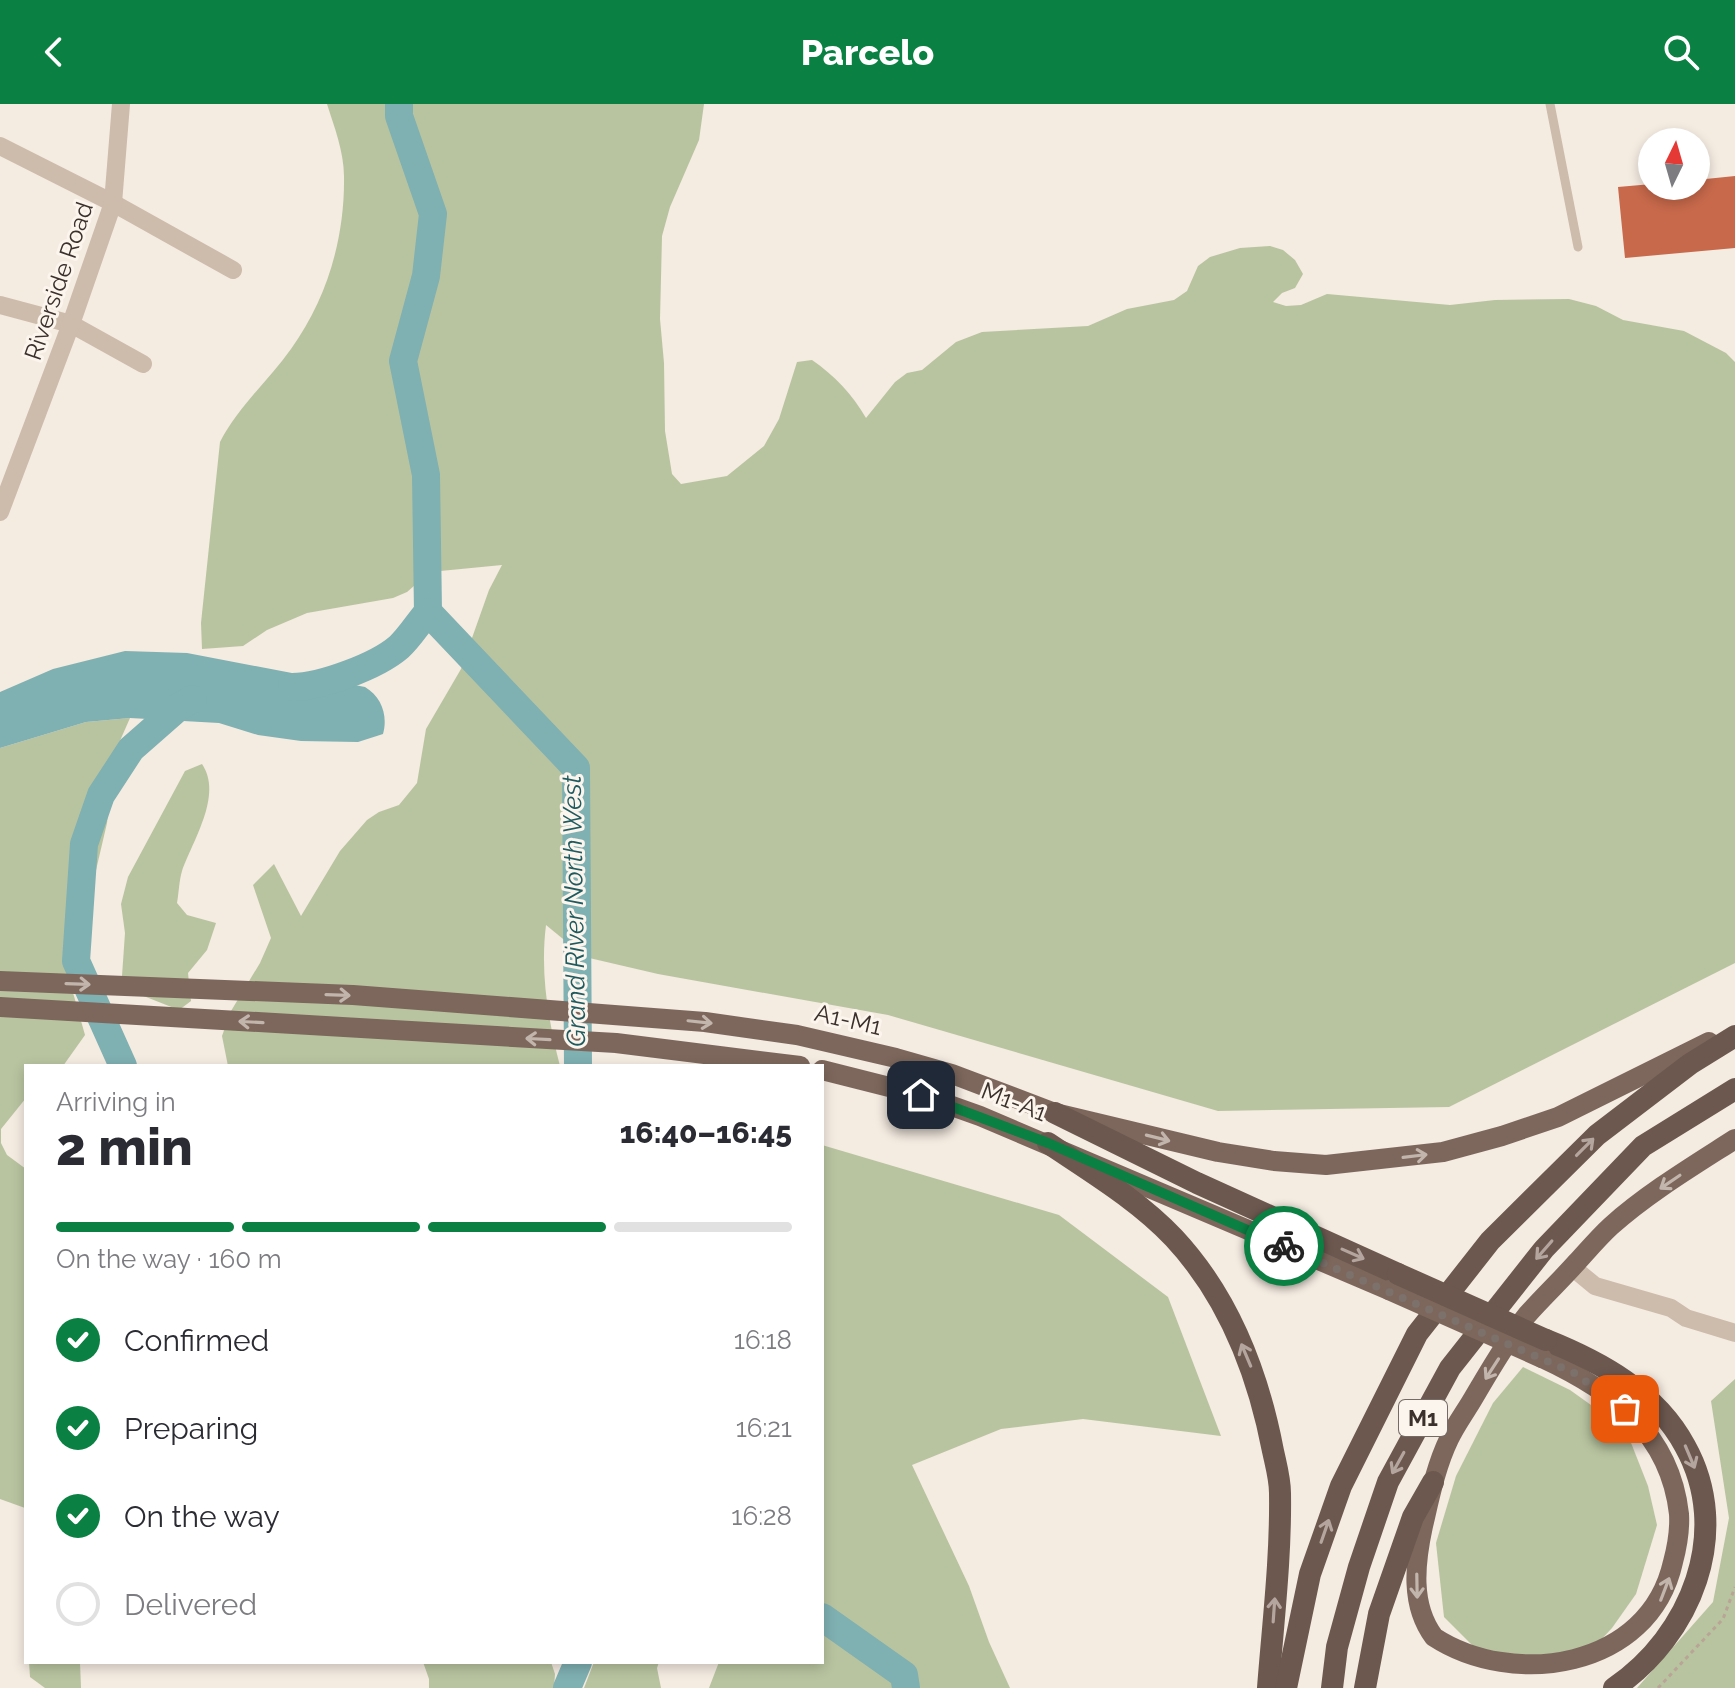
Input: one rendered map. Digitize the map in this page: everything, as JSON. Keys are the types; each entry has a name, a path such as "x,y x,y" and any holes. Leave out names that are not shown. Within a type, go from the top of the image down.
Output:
{"highway":[{"path":"1709,1042 1735,1028"},
{"name":"M1","path":"1286,1688 1310,1574 1341,1486 1417,1334 1490,1241 1597,1135 1690,1064 1735,1036"},
{"name":"M1","path":"1332,1688 1341,1634 1359,1567 1388,1482 1450,1368 1544,1249 1643,1146 1735,1089"},
{"path":"1055,1113 1393,1282 1544,1349 1607,1367 1653,1405 1685,1446 1700,1487 1704,1509 1704,1554 1691,1598 1681,1618 1655,1650 1614,1688"},
{"path":"1048,1143 1140,1205 1175,1239 1209,1280 1250,1362 1269,1427 1280,1489 1268,1688"},
{"path":"1365,1688 1379,1614 1413,1517 1433,1482"}],"main road":[{"name":"A1-M1","path":"0,981 353,995 705,1022 797,1035 896,1058 952,1074 1055,1113 1218,1152 1326,1165 1443,1152 1558,1117 1709,1042"},
{"path":"0,1007 616,1043 784,1064"},
{"name":"M1-A1","path":"824,1071 921,1095 1048,1143 1178,1202 1393,1282"},
{"path":"1496,1682 1475,1674 1434,1637 1421,1613 1416,1591 1418,1551 1433,1482 1449,1438 1526,1316 1611,1226 1663,1186 1735,1139"},
{"path":"1544,1349 1602,1391 1645,1428 1674,1484 1680,1523 1669,1583 1658,1607 1630,1642 1607,1661 1571,1680"}],"street":[{"name":"Riverside Road","path":"0,512 113,203 121,104"},
{"path":"0,146 113,203 233,270"},
{"path":"0,305 71,324 143,364"},
{"path":"1572,1267 1595,1286 1671,1308 1686,1318 1735,1333"}],"lane":[{"path":"1550,104 1578,247"}],"path":[{"path":"1658,1688 1723,1619 1735,1587"}],"green space":[{"path":"327,104 704,104 699,140 670,207 662,236 660,319 665,431 672,474 681,484 727,476 764,446 779,419 797,362 812,360 828,372 849,393 866,418 895,382 907,373 922,370 956,342 982,332 1088,326 1127,309 1174,300 1187,291 1198,266 1210,257 1240,248 1270,246 1283,250 1295,260 1303,274 1295,288 1282,293 1273,302 1286,306 1301,305 1327,294 1450,305 1495,300 1569,299 1596,306 1623,320 1684,331 1726,353 1735,362 1735,963 1449,1107 1218,1111 888,1015 658,974 585,957 546,925 546,996 560,1064 228,1064 222,1036 231,1011 271,938 253,885 274,864 301,916 340,851 367,820 399,805 417,783 426,729 461,669 489,590 502,565 430,572 407,592 393,598 307,613 267,630 243,646 202,649 201,623 220,442 235,417 304,330 324,289 341,222 344,167"},
{"path":"130,718 115,752 107,823 93,883 69,940 70,982 85,1035 64,1064 24,1064 24,1100 1,1129 1,1143 7,1155 24,1168 24,1508 0,1499 0,748 86,722"},
{"path":"202,764 208,776 208,803 182,871 177,903 187,915 216,923 207,950 188,973 191,1001 179,1010 141,995 122,976 125,933 121,904 128,877 185,771"},
{"path":"824,1146 1059,1215 1168,1297 1221,1436 1083,1419 1001,1429 912,1465 969,1586 1010,1688 709,1688 718,1664 824,1664"},
{"path":"1523,1367 1570,1390 1626,1430 1648,1486 1657,1525 1636,1594 1612,1628 1585,1657 1489,1662 1444,1617 1436,1543 1456,1476 1493,1403"},
{"path":"1735,1379 1735,1688 1637,1688 1713,1602 1729,1518 1711,1401"},
{"path":"29,1664 80,1664 81,1688 45,1688 30,1677"},
{"path":"424,1664 552,1664 555,1674 554,1688 429,1688"},
{"path":"593,1664 658,1664 661,1688 584,1688"}],"water":[{"path":"125,651 187,653 365,687 376,696 382,708 385,720 383,734 358,742 301,741 258,735 219,723 130,718 86,722 0,748 0,692 53,669"}],"building":[{"path":"1735,176 1735,248 1625,258 1618,187 1638,185 1638,200 1710,200 1710,179"}],"waterway":[{"name":"Grand River North West","path":"399,104 399,116 433,214 426,276 403,361 426,475 428,612 576,768 578,1064"},
{"path":"292,687 333,679 377,661 399,647 428,612"},
{"path":"122,1064 76,961 84,844 101,795 131,749 180,706 193,699"},
{"name":"Grand River North West","path":"824,1618 904,1675 906,1688"},
{"path":"567,1688 577,1664"}],"way so far":[{"path":"1284,1246 1574,1373 1625,1409"}],"route":[{"path":"921,1095 1048,1143 1284,1246"}]}
